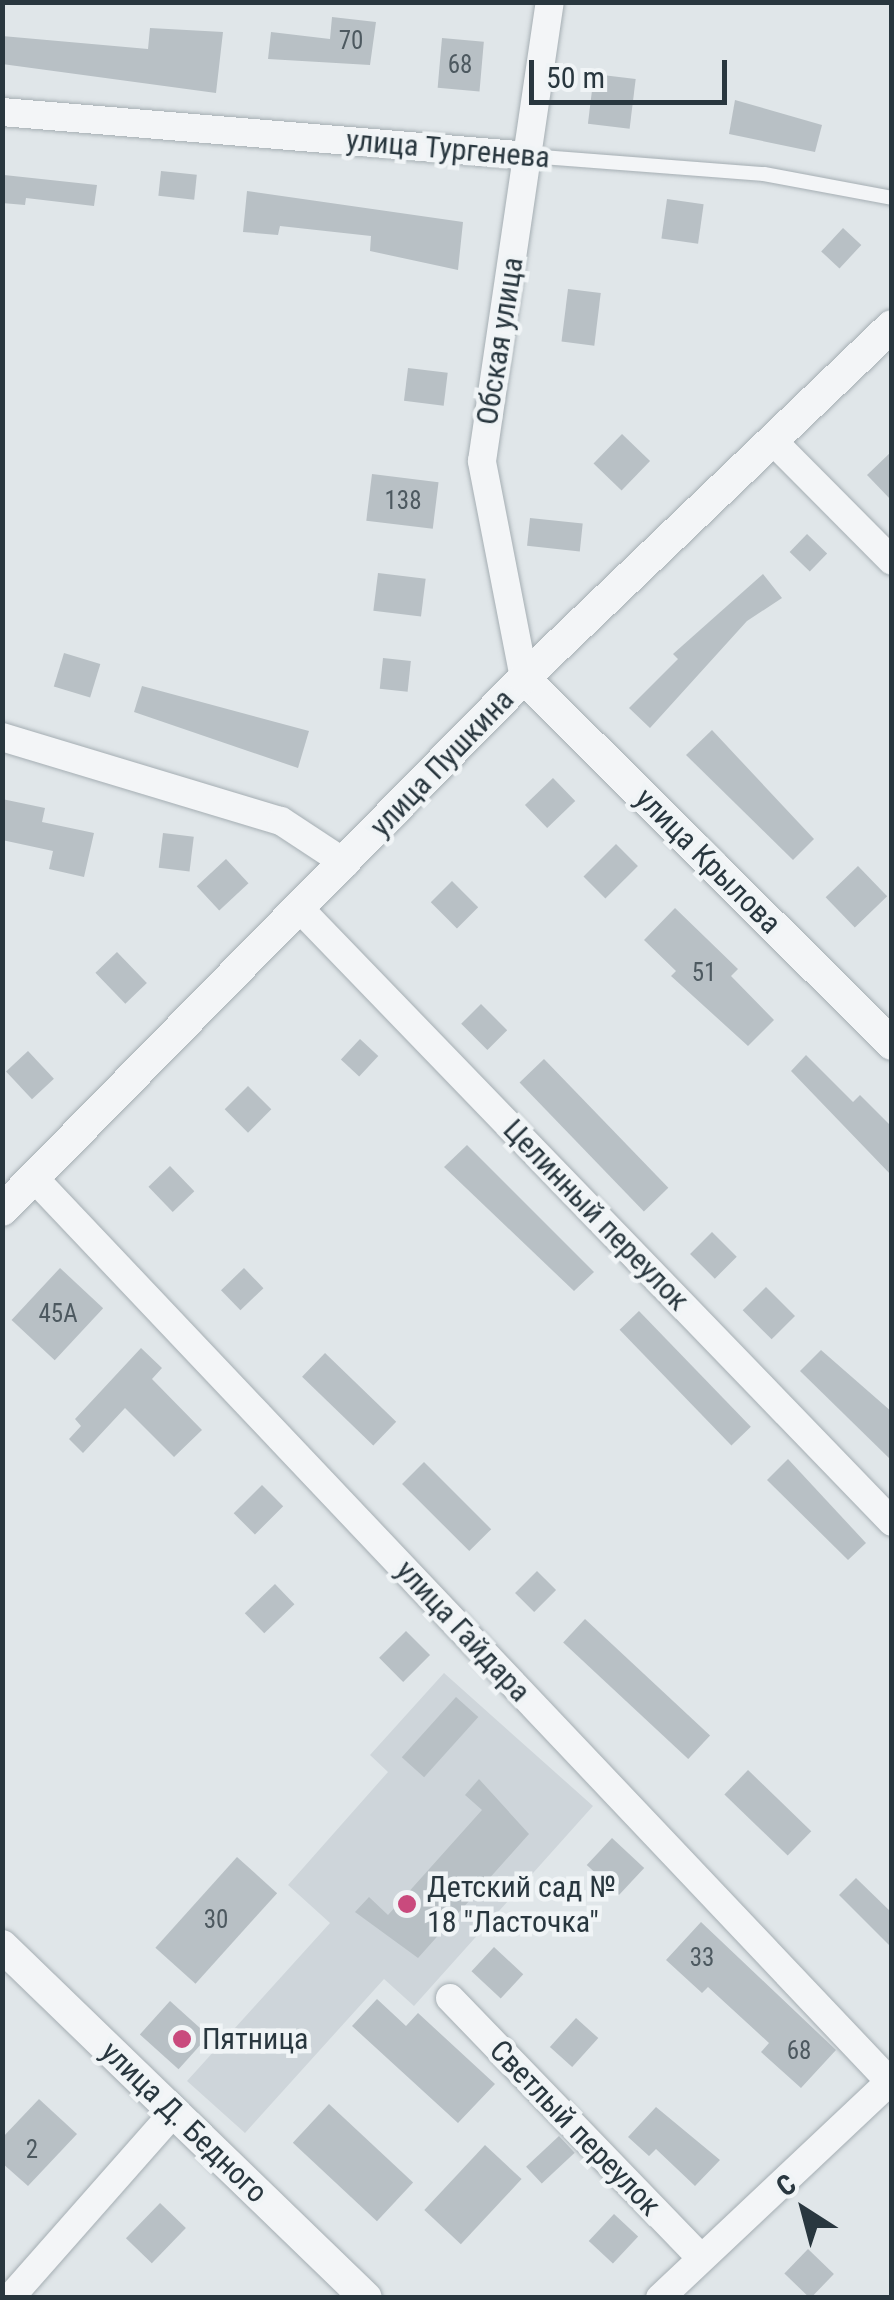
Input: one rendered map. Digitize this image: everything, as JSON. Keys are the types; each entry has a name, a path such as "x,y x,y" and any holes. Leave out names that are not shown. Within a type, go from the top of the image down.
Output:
{"street":[{"name":"Обская улица","path":"524,678 482,461 550,2"},
{"name":"улица Тургенева","path":"2,112 529,156"},
{"name":"улица Пушкина","path":"2,1210 524,678 892,326"},
{"path":"772,440 892,561"},
{"name":"улица Крылова","path":"524,678 892,1044"},
{"path":"2,737 282,821 345,862"},
{"name":"Целинный переулок","path":"300,909 892,1522"},
{"name":"улица Гайдара","path":"34,1178 891,2082"},
{"name":"улица Д. Бедного","path":"2,1946 366,2298"},
{"name":"Светлый переулок","path":"450,1998 700,2257"},
{"path":"660,2298 891,2082"},
{"path":"10,2298 174,2112"}],"lane":[{"name":"улица Тургенева","path":"529,156 764,174 892,198"}],"shaded area":[{"name":"Детский сад № 18 \"Ласточка\"","path":"444,1673 593,1806 414,2006 384,1979 245,2133 187,2081 330,1923 288,1885 388,1772 370,1755"}],"building":[{"path":"332,17 376,22 370,65 268,59 271,32 330,39"},
{"path":"150,28 223,32 216,93 2,64 2,36 148,49"},
{"path":"442,38 484,42 479,91 438,88"},
{"path":"594,74 636,79 630,129 588,124"},
{"path":"735,100 822,125 815,152 729,134"},
{"path":"161,171 197,175 194,200 158,196"},
{"path":"4,175 97,185 94,206 26,198 25,205 2,203"},
{"path":"247,191 463,222 458,270 370,251 371,236 280,226 278,235 243,232"},
{"path":"667,199 704,204 698,244 661,239"},
{"path":"843,228 861,245 839,268 821,251"},
{"path":"568,289 601,293 594,346 562,342"},
{"path":"408,368 448,373 444,406 404,401"},
{"path":"622,434 650,461 622,491 594,463"},
{"path":"892,451 892,501 867,475"},
{"path":"372,474 439,482 433,529 366,521"},
{"path":"530,518 583,524 580,551 527,546"},
{"path":"807,534 827,553 810,571 790,552"},
{"path":"378,573 426,579 421,617 373,611"},
{"path":"763,574 782,598 747,621 650,728 629,708 678,659 673,654"},
{"path":"64,653 100,664 90,698 54,686"},
{"path":"383,658 411,661 408,692 380,689"},
{"path":"142,686 309,731 298,768 134,712"},
{"path":"712,730 814,839 793,860 686,755"},
{"path":"553,778 575,801 547,828 525,805"},
{"path":"2,799 45,808 42,822 94,833 84,877 49,869 53,851 2,840"},
{"path":"163,833 194,837 190,872 159,868"},
{"path":"616,844 638,866 605,898 583,877"},
{"path":"226,859 249,883 219,910 197,886"},
{"path":"858,866 887,896 855,927 826,897"},
{"path":"452,881 478,907 457,928 431,902"},
{"path":"675,908 738,969 731,976 774,1020 748,1046 671,976 676,971 644,940"},
{"path":"117,952 147,983 125,1004 95,973"},
{"path":"481,1004 507,1030 487,1050 461,1024"},
{"path":"360,1039 378,1056 359,1077 341,1059"},
{"path":"28,1051 54,1079 32,1099 6,1071"},
{"path":"806,1055 853,1102 860,1095 892,1127 892,1176 791,1071"},
{"path":"544,1059 668,1188 644,1211 520,1083"},
{"path":"248,1086 271,1109 248,1133 225,1109"},
{"path":"467,1145 594,1272 574,1291 444,1167"},
{"path":"170,1166 194,1191 173,1212 148,1187"},
{"path":"712,1232 737,1257 715,1279 690,1254"},
{"path":"60,1268 103,1308 55,1360 12,1320"},
{"path":"244,1268 263,1288 240,1310 221,1290"},
{"path":"766,1287 795,1316 772,1339 743,1310"},
{"path":"639,1311 751,1427 731,1446 620,1330"},
{"path":"141,1348 162,1368 152,1379 202,1430 174,1457 125,1408 83,1453 69,1439 81,1426 75,1419"},
{"path":"821,1350 892,1412 892,1461 800,1371"},
{"path":"325,1353 396,1422 373,1446 302,1377"},
{"path":"788,1459 866,1543 848,1560 767,1480"},
{"path":"424,1462 491,1529 469,1551 402,1484"},
{"path":"262,1485 283,1506 255,1534 234,1513"},
{"path":"537,1571 556,1590 534,1612 515,1593"},
{"path":"275,1584 294,1604 264,1633 245,1613"},
{"path":"585,1619 710,1736 688,1759 563,1642"},
{"path":"406,1631 430,1655 403,1682 379,1658"},
{"path":"456,1697 478,1717 424,1777 402,1757"},
{"path":"748,1770 811,1831 788,1856 724,1794"},
{"path":"479,1779 529,1834 418,1958 355,1912 369,1897 388,1915 482,1810 465,1795"},
{"path":"612,1838 644,1868 619,1895 587,1865"},
{"path":"237,1857 277,1893 195,1984 155,1948"},
{"path":"856,1878 892,1913 892,1948 839,1895"},
{"path":"701,1922 836,2050 801,2088 761,2052 769,2043 708,1987 702,1993 666,1960"},
{"path":"494,1947 523,1974 501,1998 471,1971"},
{"path":"377,1999 406,2026 418,2013 495,2084 458,2123 352,2026"},
{"path":"170,2001 209,2036 179,2069 140,2034"},
{"path":"576,2018 598,2038 572,2067 550,2047"},
{"path":"39,2099 77,2134 28,2186 2,2163 2,2138"},
{"path":"329,2104 413,2182 377,2221 293,2143"},
{"path":"656,2107 720,2160 695,2186 656,2149 649,2156 628,2137"},
{"path":"559,2136 575,2153 542,2184 526,2167"},
{"path":"485,2145 522,2179 461,2244 424,2210"},
{"path":"160,2203 186,2228 152,2263 126,2238"},
{"path":"614,2214 638,2237 613,2264 589,2241"},
{"path":"808,2249 834,2274 810,2298 784,2273"}],"place":[{"name":"Детский сад № 18 \"Ласточка\"","path":"407,1904"},
{"name":"Пятница","path":"182,2039"}]}
